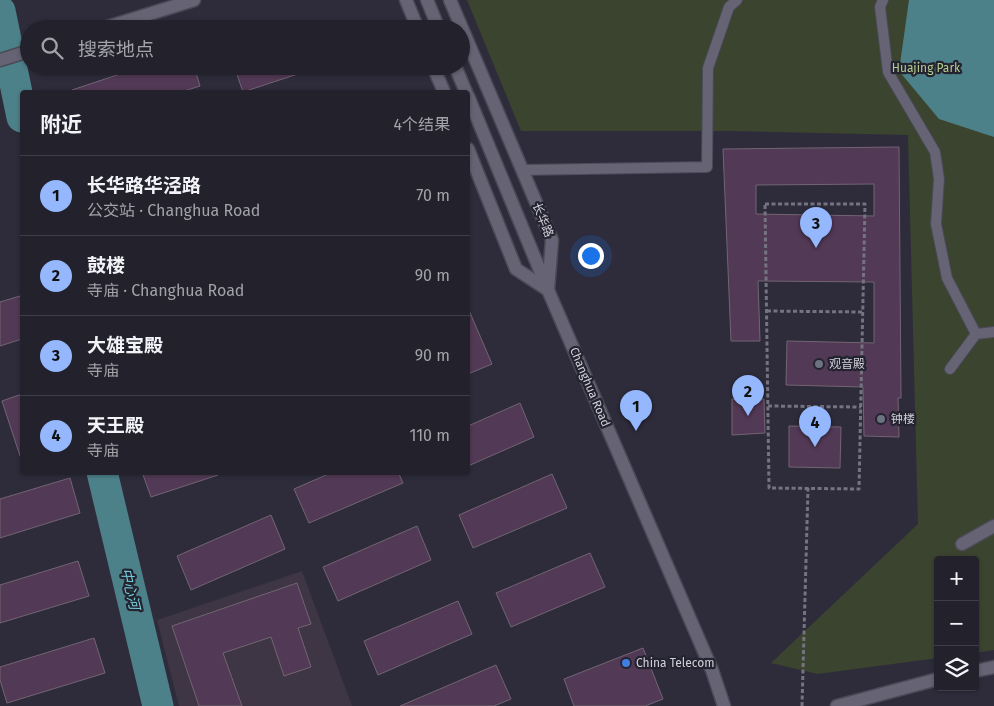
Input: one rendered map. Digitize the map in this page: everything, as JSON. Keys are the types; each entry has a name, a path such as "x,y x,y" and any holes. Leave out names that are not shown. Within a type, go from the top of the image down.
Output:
{"street":[{"path":"129,20 194,0"},
{"path":"406,0 414,20"},
{"path":"427,0 435,20"},
{"name":"长华路","path":"450,0 458,20"},
{"name":"长华路","path":"470,47 552,240 548,290"},
{"path":"0,60 20,54"},
{"path":"437,75 443,90"},
{"path":"459,75 465,90"},
{"name":"Changhua Road","path":"470,101 548,290 708,661 724,706"},
{"path":"470,154 516,269 548,290"},
{"path":"962,544 994,526"},
{"path":"979,670 994,667"},
{"path":"837,706 934,680"}],"lane":[{"path":"522,170 707,167 708,68 729,6 738,0"},
{"path":"883,0 880,7 888,72 935,152 939,179 936,224 947,278 976,334"},
{"path":"950,369 976,334 994,332"}],"path":[{"path":"765,204 865,204 863,312 859,489 769,488 765,204"},
{"path":"767,311 863,312"},
{"path":"768,406 861,407"},
{"path":"802,706 808,488"}],"shaded area":[{"path":"909,0 994,0 994,137 939,119 899,71"},
{"path":"302,571 352,706 179,706 157,620"}],"green space":[{"name":"Huajing Park","path":"467,0 994,0 994,650 979,652 979,556 934,556 934,659 818,674 771,663 918,524 908,135 733,131 521,131"}],"building":[{"path":"117,75 197,75 200,86 187,90 72,90"},
{"path":"237,75 295,75 249,90 242,90"},
{"path":"899,147 901,398 898,398 899,437 864,436 863,387 786,385 787,341 874,343 874,282 758,281 760,341 731,341 723,149","holes":["874,184 874,216 756,214 756,185"]},
{"path":"20,296 20,340 0,346 0,302"},
{"path":"470,313 492,364 470,373"},
{"path":"20,395 20,456 2,401"},
{"path":"732,399 764,399 765,433 732,435"},
{"path":"520,403 534,437 470,465 470,425"},
{"path":"789,426 841,427 840,468 789,467"},
{"path":"552,474 567,508 473,548 459,515"},
{"path":"143,475 218,475 151,497"},
{"path":"326,475 399,475 403,483 309,523 294,489"},
{"path":"70,478 80,513 0,538 0,499"},
{"path":"271,515 285,549 191,590 177,556"},
{"path":"417,526 431,560 338,601 323,567"},
{"path":"590,553 605,587 511,627 496,593"},
{"path":"78,561 89,596 0,623 0,585"},
{"path":"297,583 311,624 298,628 311,667 284,676 271,637 223,653 242,706 199,706 172,626"},
{"path":"458,601 472,634 378,675 364,641"},
{"path":"94,638 105,673 7,703 0,680 0,667"},
{"name":"China Telecom","path":"643,648 663,699 645,706 574,706 564,679"},
{"path":"496,665 511,699 494,706 400,706"}],"waterway":[{"name":"中心河","path":"0,11 20,107"},
{"name":"中心河","path":"103,475 158,706"}],"place":[{"name":"大雄宝殿","path":"816,248"},
{"name":"观音殿","path":"819,364"},
{"name":"鼓楼","path":"748,416"},
{"name":"钟楼","path":"881,419"},
{"name":"长华路华泾路","path":"636,431"},
{"name":"天王殿","path":"815,447"},
{"name":"China Telecom","path":"626,663"}]}
